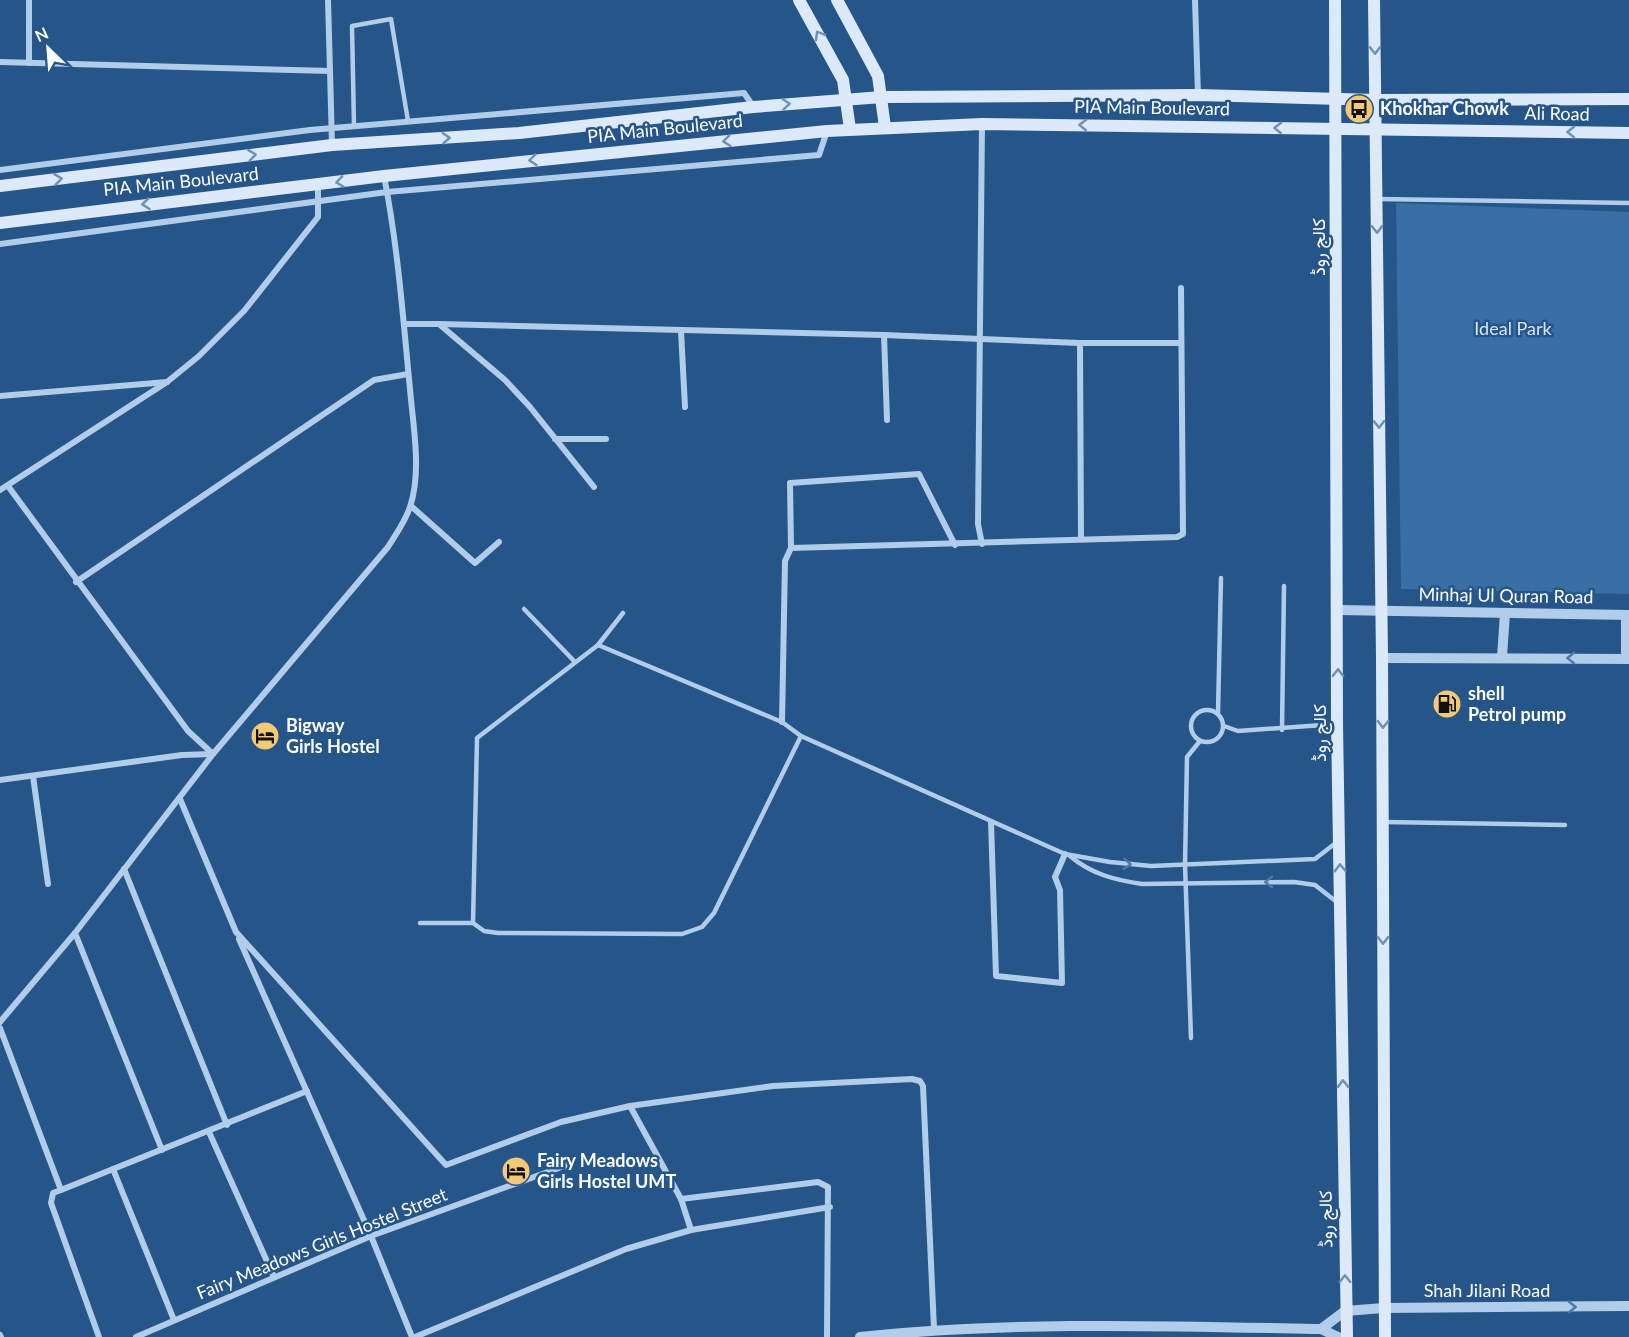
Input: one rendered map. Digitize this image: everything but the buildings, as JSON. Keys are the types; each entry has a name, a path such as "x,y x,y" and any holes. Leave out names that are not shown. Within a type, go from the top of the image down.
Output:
{"main road":[{"path":"799,0 838,68 847,99 850,129"},
{"path":"837,0 873,64 882,97 885,127"},
{"path":"1335,0 1336,99"},
{"path":"1374,0 1383,658 1385,1337"},
{"name":"PIA Main Boulevard","path":"0,186 332,146 519,133 847,99 1198,94 1376,100"},
{"name":"کالج روڈ","path":"1336,99 1337,724 1347,1337"},
{"name":"Ali Road","path":"1376,100 1629,99"},
{"name":"PIA Main Boulevard","path":"0,223 384,176 850,129 982,124 1376,129"},
{"name":"Ali Road","path":"1376,129 1629,133"}],"street":[{"path":"29,0 29,63"},
{"path":"328,0 332,146"},
{"path":"1195,0 1198,94"},
{"path":"0,62 330,71"},
{"path":"0,170 331,128 408,121 744,93 753,107"},
{"path":"982,124 978,524 982,544"},
{"path":"0,244 320,203 387,192 819,154 827,131"},
{"path":"0,1022 75,933 213,754 388,547 411,506 415,475 406,324 384,176"},
{"path":"0,490 168,382 244,311 279,270 318,217 320,203 318,184"},
{"path":"791,548 982,544 1177,537 1183,534 1181,288"},
{"path":"406,324 884,334 1080,344 1181,343"},
{"path":"439,324 505,380 594,487"},
{"path":"681,331 685,407"},
{"path":"884,334 887,420"},
{"path":"1080,344 1081,539"},
{"path":"76,582 374,380 408,374"},
{"path":"0,396 168,382"},
{"path":"555,439 606,438"},
{"path":"782,722 784,561 791,548 790,483 919,474 955,544"},
{"path":"8,486 76,582 188,732 213,754"},
{"path":"411,506 475,563 499,542"},
{"name":"Minhaj Ul Quran Road","path":"1338,610 1627,615"},
{"path":"1502,657 1505,613"},
{"path":"1383,658 1628,659 1627,615"},
{"path":"0,780 182,755 213,754"},
{"path":"33,776 48,884"},
{"path":"180,799 414,1337 626,1249 691,1230 830,1207"},
{"path":"991,822 996,976 1062,983 1060,890 1055,877 1067,855"},
{"path":"124,869 227,1125"},
{"path":"236,932 446,1165 561,1122 630,1106 773,1086 912,1078 920,1081 934,1329"},
{"path":"75,933 162,1150"},
{"path":"0,1028 61,1190"},
{"path":"99,1337 51,1203 53,1193 307,1091"},
{"path":"630,1106 681,1199 691,1230"},
{"path":"209,1132 274,1277"},
{"name":"Fairy Meadows Girls Hostel Street","path":"136,1337 371,1236 567,1165 520,1182"},
{"path":"113,1169 174,1320"},
{"path":"681,1199 818,1182 828,1187 830,1207 826,1337"},
{"name":"Shah Jilani Road","path":"1345,1311 1384,1308 1629,1306"},
{"path":"1321,1329 1345,1311"},
{"path":"1126,1337 1127,1325"},
{"path":"860,1337 934,1329 1127,1325 1321,1329 1338,1337"}],"lane":[{"path":"354,126 352,26 391,19 408,121"},
{"path":"1377,199 1629,203"},
{"path":"1221,578 1218,713 1224,726 1238,731 1282,730 1337,724"},
{"path":"1282,730 1284,586"},
{"path":"524,609 575,662"},
{"path":"473,923 477,738 598,645 623,613"},
{"path":"598,645 782,722 801,735 1067,855 1092,871 1117,881 1142,884 1294,882 1315,885 1341,905"},
{"path":"1218,713 1207,710 1197,713 1191,723 1192,733 1200,741 1211,742 1220,736 1224,726"},
{"path":"420,923 473,923 484,931 498,933 682,933 702,927 714,913 801,735"},
{"path":"1191,1038 1185,865 1187,757 1200,741"},
{"path":"1383,822 1565,825"},
{"path":"1067,855 1132,865 1315,859 1339,840"}],"green space":[{"name":"Ideal Park","path":"1396,203 1629,212 1629,594 1401,589"}],"place":[{"name":"Khokhar Chowk","path":"1359,109"},
{"name":"shell Petrol pump","path":"1447,704"},
{"name":"Bigway Girls Hostel","path":"265,736"},
{"name":"Fairy Meadows Girls Hostel UMT","path":"516,1171"}]}
